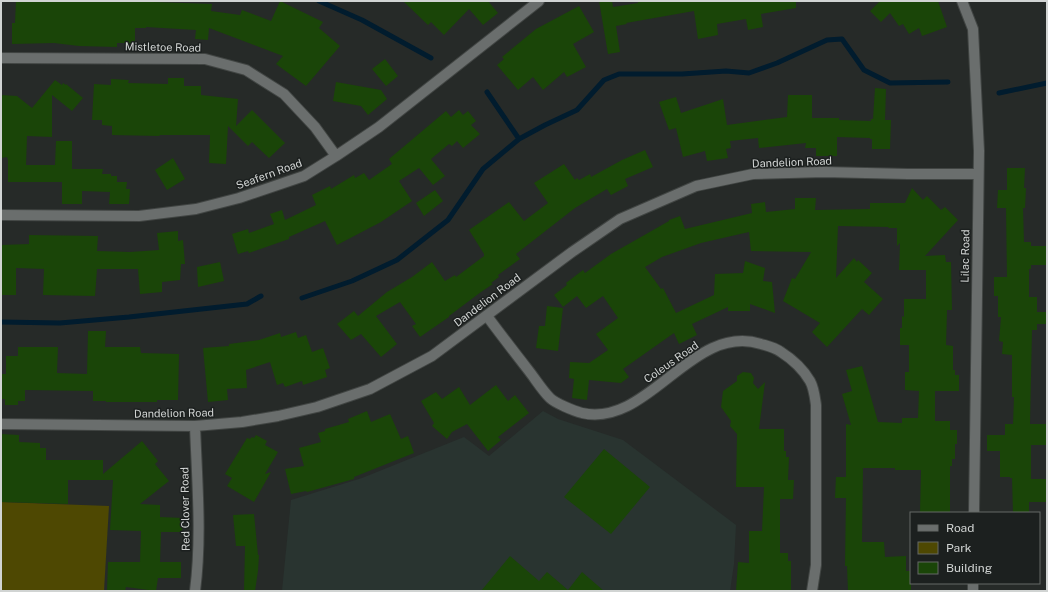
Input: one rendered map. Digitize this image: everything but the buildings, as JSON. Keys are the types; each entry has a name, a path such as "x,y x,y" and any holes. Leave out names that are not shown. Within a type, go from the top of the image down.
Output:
{"street":[{"name":"Seafern Road","path":"1,215 139,216 196,209 239,198 304,176 379,127 539,1"},
{"name":"Lilac Road","path":"962,1 973,29 979,151 974,512"},
{"name":"Mistletoe Road","path":"1,58 205,59 246,70 284,94 315,126 336,156"},
{"name":"Dandelion Road","path":"1,424 195,426 242,422 317,407 370,388 432,356 572,252 620,219 696,186 753,174 824,172 978,174"},
{"name":"Coleus Road","path":"487,316 550,399 572,410 583,413 600,414 619,410 655,389 690,362 714,347 736,340 752,341 776,348 788,357 800,368 811,382 816,405 816,565 812,591"},
{"name":"Red Clover Road","path":"195,426 198,567 195,591"}],"shaded area":[{"path":"543,411 558,419 623,440 736,525 734,564 730,591 282,591 291,500 362,478 464,437 489,456"}],"green space":[{"path":"1,502 109,506 104,591 1,591"}],"waterway":[{"path":"319,1 362,20 431,58"},
{"path":"302,298 352,281 397,260 448,220 483,169 519,139 577,110 604,80 619,74 682,74 726,71 749,73 777,63 827,40 842,39 864,70 890,83 948,82"},
{"path":"999,93 1047,83"},
{"path":"487,92 519,139"},
{"path":"1,322 60,323 129,317 247,304 261,296"}]}
